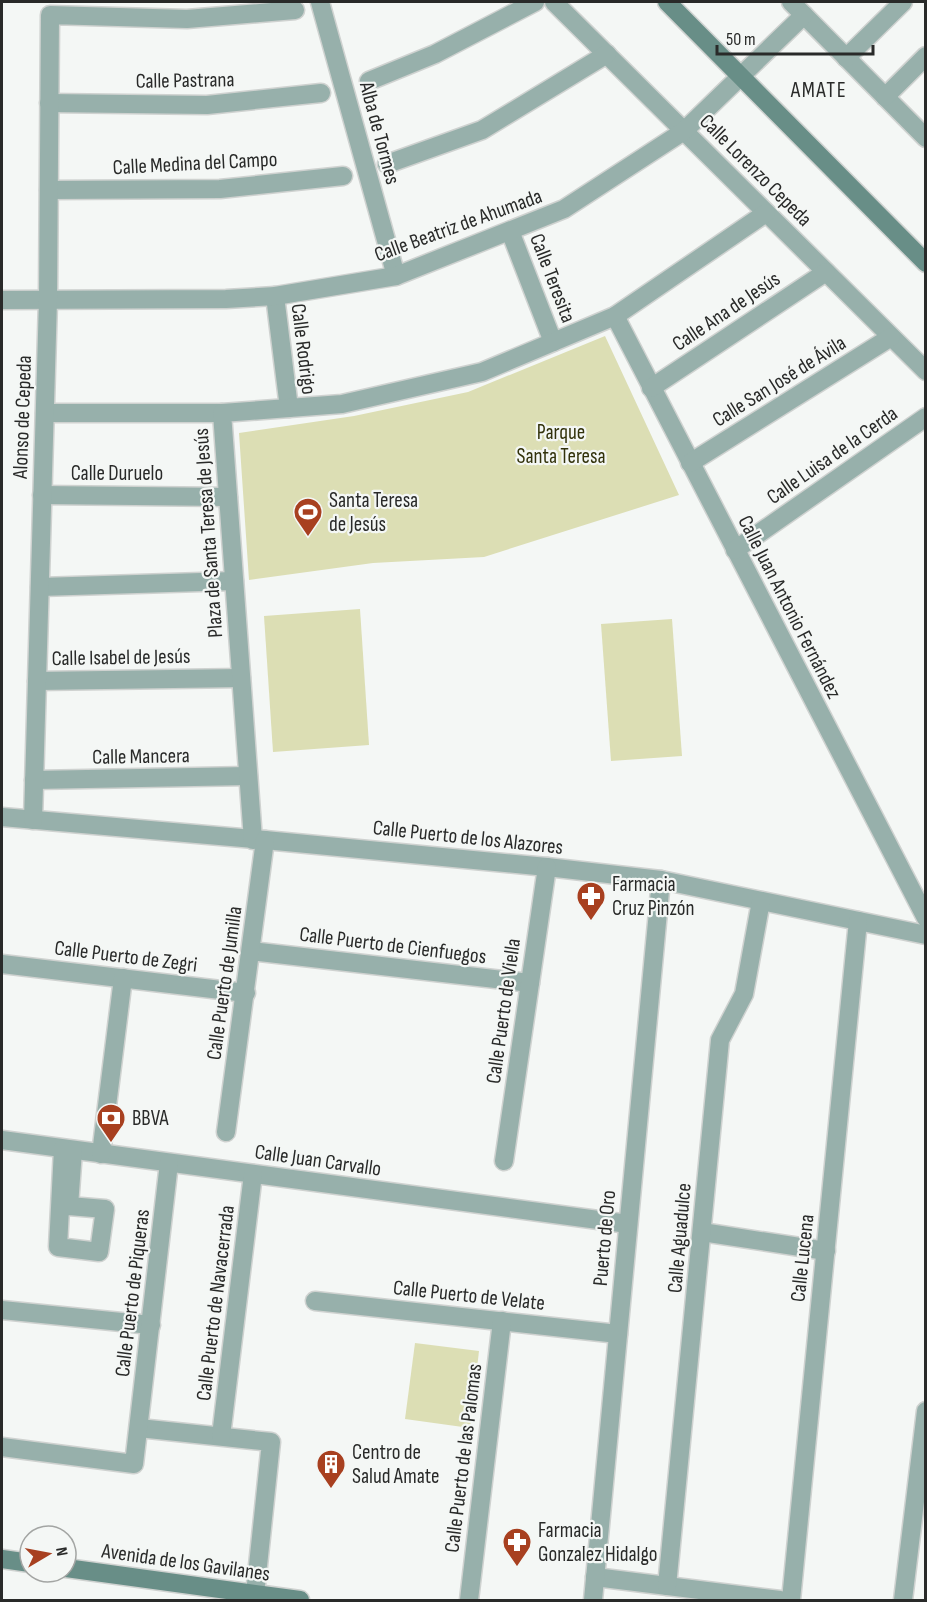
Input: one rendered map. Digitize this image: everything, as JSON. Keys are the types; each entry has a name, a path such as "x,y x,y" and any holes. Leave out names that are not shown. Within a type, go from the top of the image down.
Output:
{"street":[{"name":"Alba de Tormes","path":"320,2 396,276"},
{"path":"369,81 435,54 535,2"},
{"name":"Calle Lorenzo Cepeda","path":"554,2 926,371"},
{"path":"667,2 926,263"},
{"path":"790,2 926,138"},
{"path":"846,58 903,2"},
{"name":"Alonso de Cepeda","path":"33,820 48,300 50,15 187,19 295,10"},
{"name":"Calle Beatriz de Ahumada","path":"2,300 275,296 396,276 564,209 684,131 804,15"},
{"path":"387,164 482,130 607,54"},
{"path":"885,97 926,56"},
{"name":"Calle Pastrana","path":"49,103 207,105 321,93"},
{"name":"Calle Medina del Campo","path":"49,190 220,189 343,176"},
{"name":"Plaza de Santa Teresa de Jesús","path":"259,840 248,776 222,413 342,404 482,372 615,316 766,213"},
{"name":"Calle Teresita","path":"510,231 553,342"},
{"name":"Calle Ana de Jesús","path":"651,388 826,272"},
{"name":"Calle Rodrigo","path":"275,296 289,408"},
{"name":"Calle Juan Antonio Fernández","path":"615,316 926,918"},
{"name":"Calle San José de Ávila","path":"690,463 891,337"},
{"path":"45,413 222,413"},
{"name":"Calle Luisa de la Cerda","path":"735,550 926,417"},
{"name":"Calle Duruelo","path":"42,495 228,496"},
{"path":"40,587 234,581"},
{"name":"Calle Isabel de Jesús","path":"37,681 241,678"},
{"name":"Calle Mancera","path":"34,780 248,776"},
{"name":"Calle Puerto de los Alazores","path":"2,817 547,867 661,880 926,935"},
{"name":"Calle Puerto de Jumilla","path":"226,1132 251,951 259,840"},
{"name":"Calle Puerto de Viella","path":"504,1161 547,867"},
{"name":"Puerto de Oro","path":"592,1600 661,880"},
{"name":"Calle Aguadulce","path":"667,1586 720,1040 744,994 761,901"},
{"name":"Calle Lucena","path":"791,1600 858,921"},
{"name":"Calle Puerto de Cienfuegos","path":"251,951 530,983"},
{"name":"Calle Puerto de Zegri","path":"2,964 246,993"},
{"path":"100,1154 123,978"},
{"name":"Calle Juan Carvallo","path":"2,1140 628,1224"},
{"path":"68,1150 69,1206 105,1209 99,1252 58,1247 68,1150"},
{"name":"Calle Puerto de Piqueras","path":"2,1447 134,1464 169,1163"},
{"name":"Calle Puerto de Navacerrada","path":"221,1437 254,1174"},
{"path":"702,1232 826,1251"},
{"name":"Calle Puerto de Velate","path":"315,1301 618,1334"},
{"path":"2,1310 151,1325"},
{"name":"Calle Puerto de las Palomas","path":"469,1600 502,1322"},
{"path":"903,1600 926,1411"},
{"path":"139,1428 271,1442 255,1594"},
{"path":"2,1559 18,1561"},
{"name":"Avenida de los Gavilanes","path":"78,1570 300,1600"},
{"path":"595,1577 780,1600"}],"green space":[{"name":"Parque Santa Teresa","path":"605,336 679,495 484,557 373,563 249,580 239,433 354,416 468,392"},
{"path":"360,609 369,745 273,752 264,616"},
{"path":"672,619 682,756 611,761 601,624"},
{"path":"415,1343 479,1351 470,1428 405,1419"}],"place":[{"name":"Santa Teresa de Jesús","path":"308,538"},
{"name":"Farmacia Cruz Pinzón","path":"591,922"},
{"name":"BBVA","path":"111,1144"},
{"name":"Centro de Salud Amate","path":"331,1490"},
{"name":"Farmacia Gonzalez Hidalgo","path":"517,1568"}],"district":[{"name":"AMATE","path":"819,89"}]}
